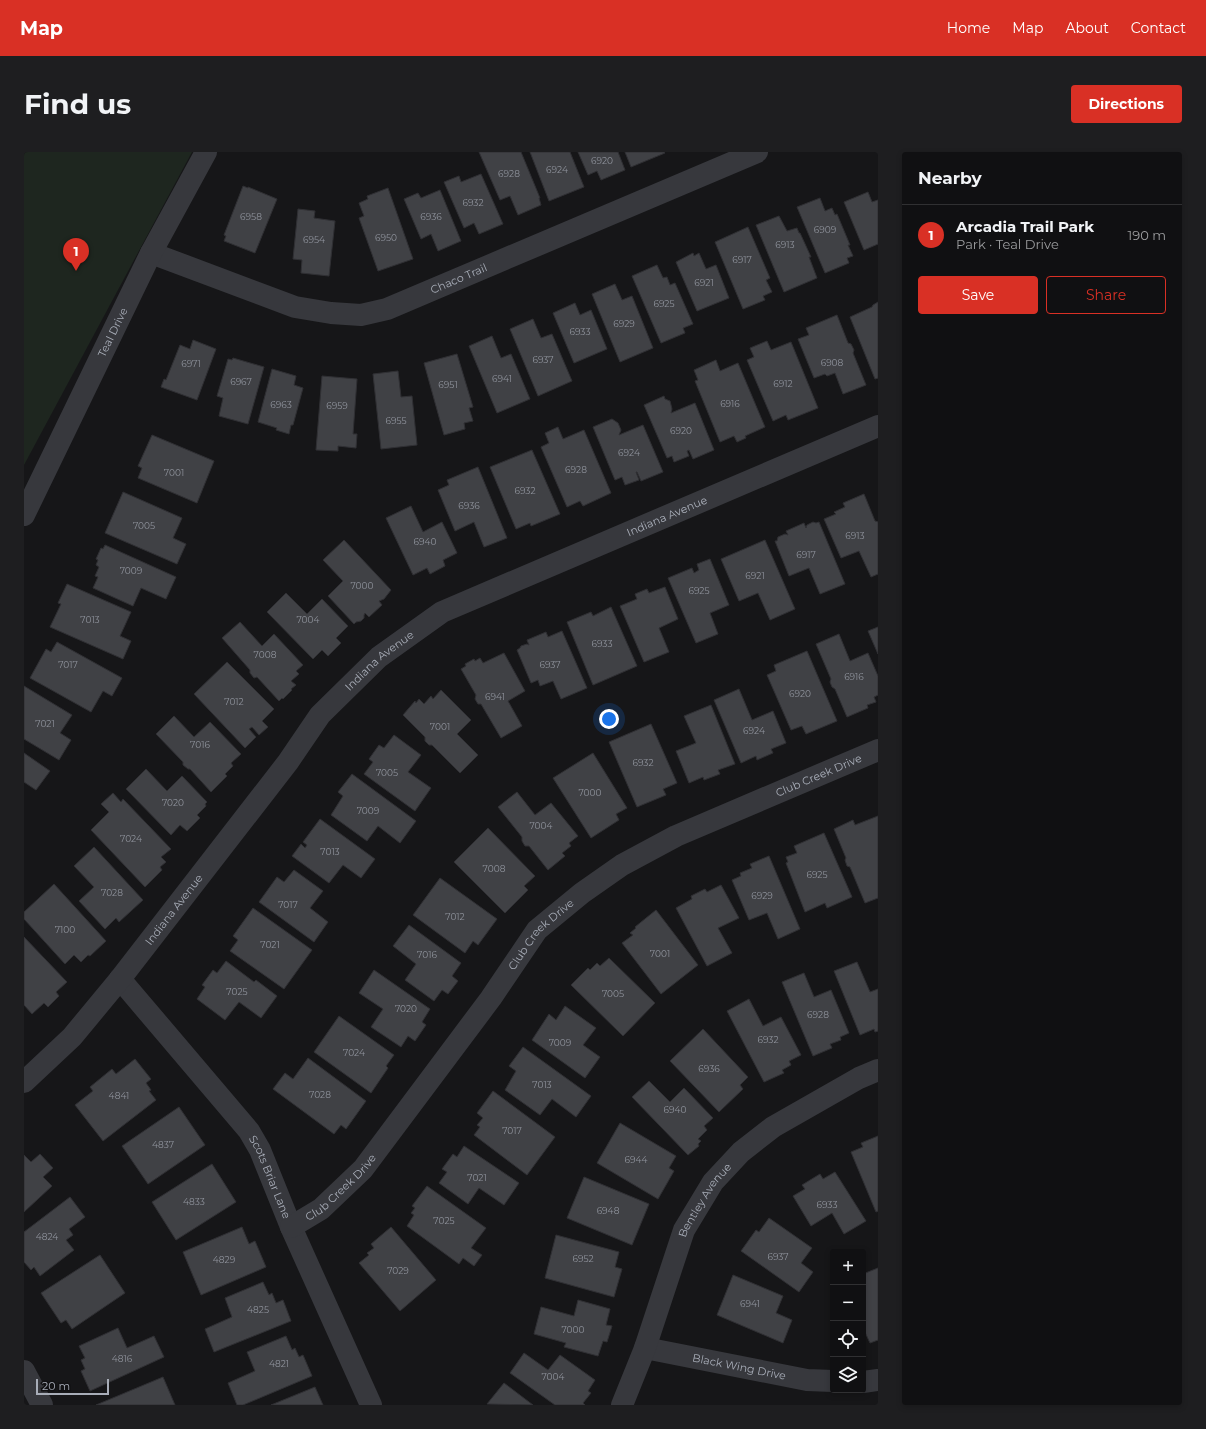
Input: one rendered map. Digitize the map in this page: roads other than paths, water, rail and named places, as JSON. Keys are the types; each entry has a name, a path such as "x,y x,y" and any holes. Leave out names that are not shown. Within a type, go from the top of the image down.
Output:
{"street":[{"name":"Teal Drive","path":"24,515 151,253 206,152"},
{"name":"Chaco Trail","path":"151,253 295,307 331,313 361,315 387,309 757,152"},
{"name":"Indiana Avenue","path":"24,1082 72,1037 120,979 288,762 320,715 379,657 442,612 878,426"},
{"name":"Club Creek Drive","path":"291,1227 321,1210 363,1169 491,998 537,930 582,893 622,865 676,836 878,750"},
{"name":"Scots Briar Lane","path":"120,979 249,1131 260,1150 291,1227 371,1405"},
{"name":"Bentley Avenue","path":"622,1405 646,1348 684,1230 713,1182 741,1152 773,1127 859,1078 878,1070"},
{"name":"Black Wing Drive","path":"646,1348 808,1380 830,1381"},
{"path":"24,1371 42,1405"},
{"path":"866,1382 878,1380"}],"place":[{"name":"Arcadia Trail Park","path":"76,271"}]}
